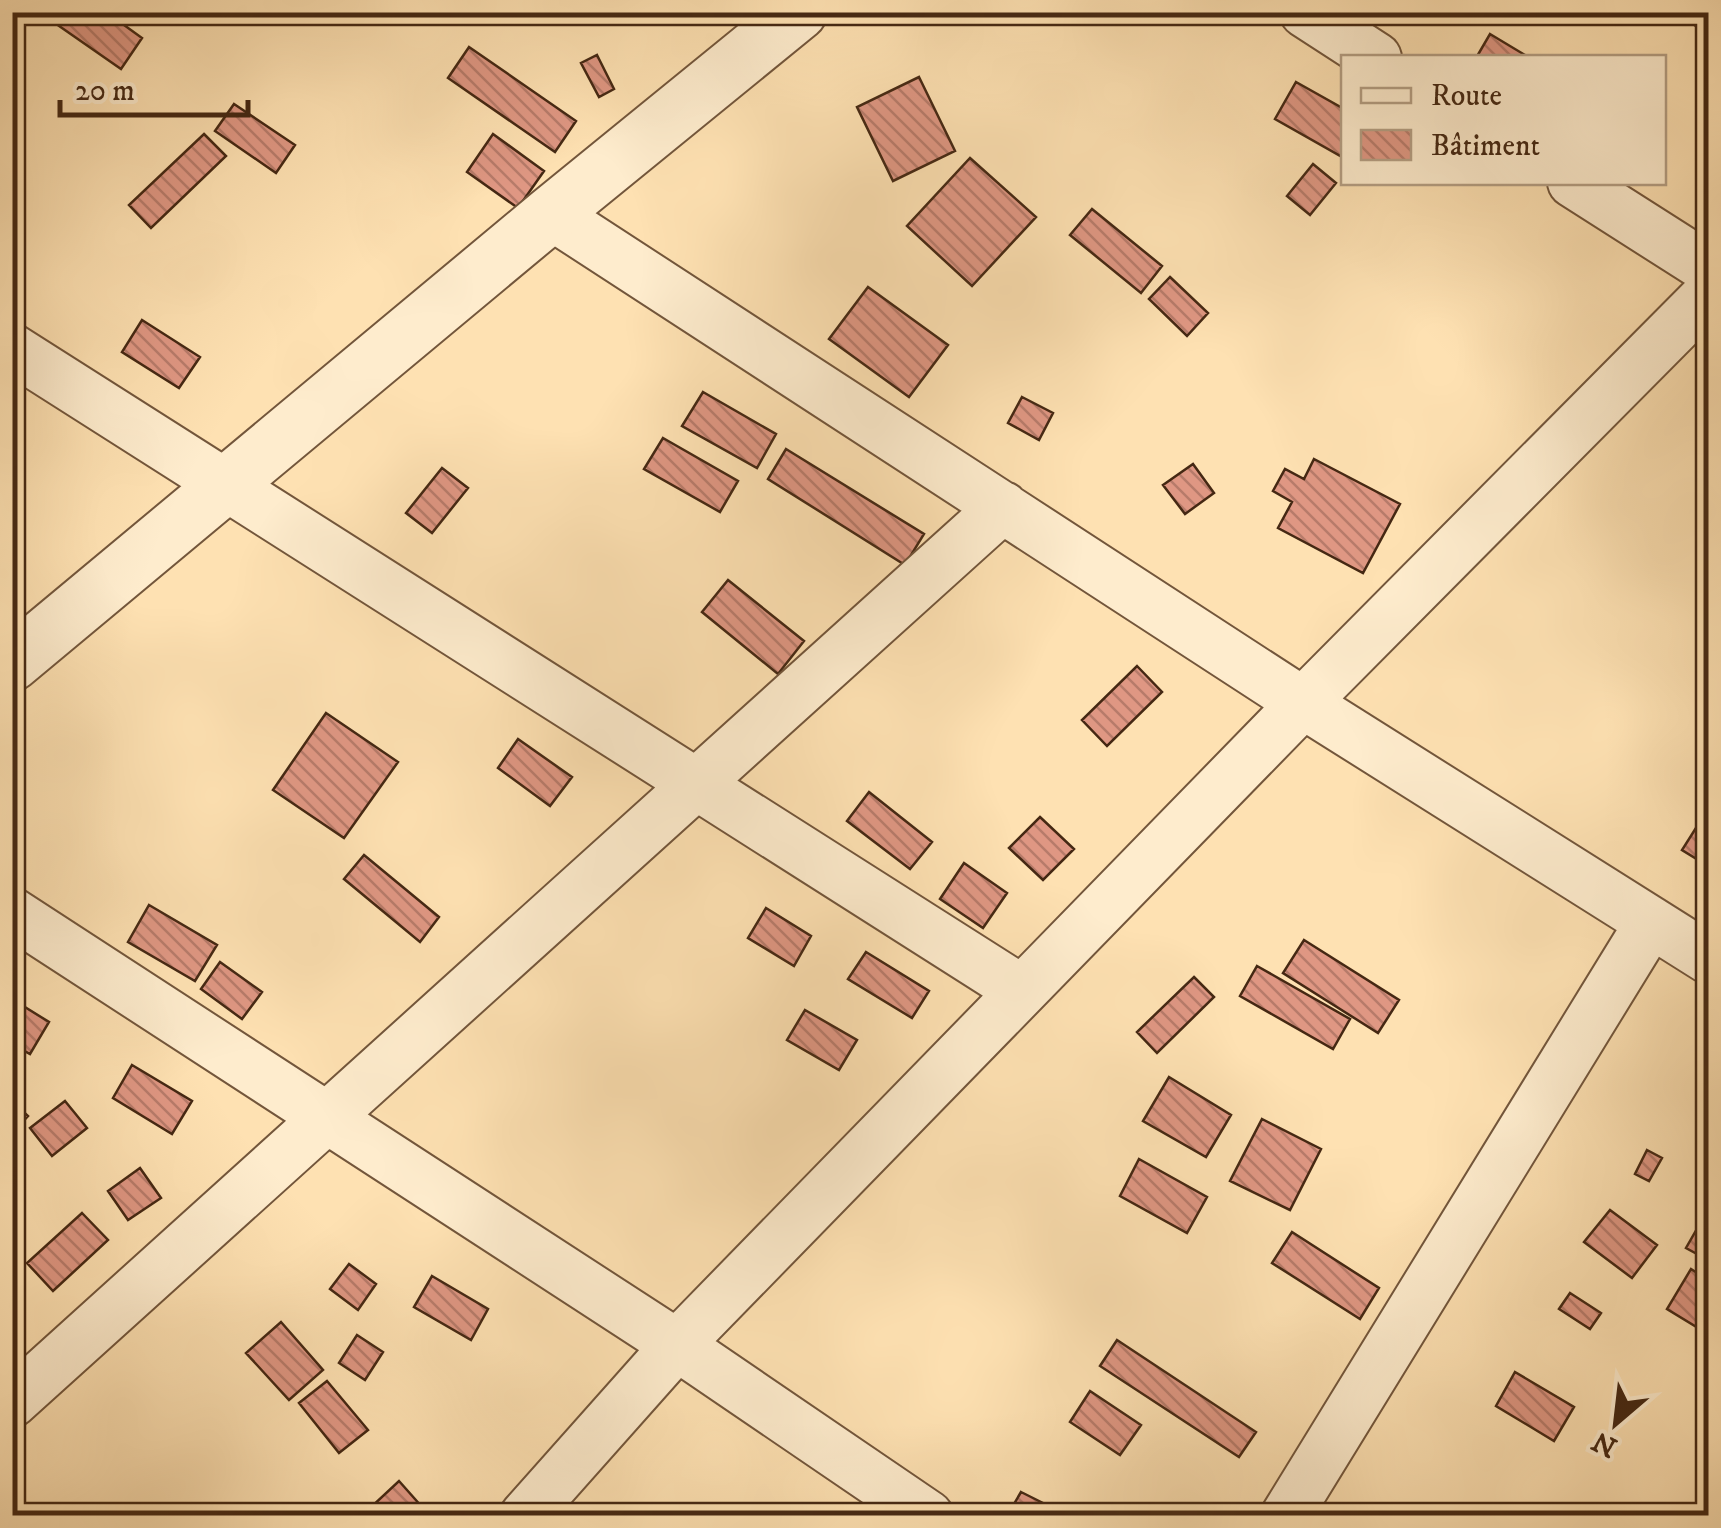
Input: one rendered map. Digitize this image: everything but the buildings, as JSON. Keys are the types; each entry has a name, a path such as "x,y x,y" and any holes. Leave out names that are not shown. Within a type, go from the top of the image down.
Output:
{"street":[{"path":"12,663 800,12"},
{"path":"1305,12 1371,55"},
{"path":"1579,185 1708,268"},
{"path":"551,214 1303,703 1708,958"},
{"path":"525,1516 677,1345 1303,703 1708,295"},
{"path":"12,349 1022,991"},
{"path":"12,1402 1004,507"},
{"path":"12,913 677,1345 928,1516"},
{"path":"1286,1516 1651,922"}]}
